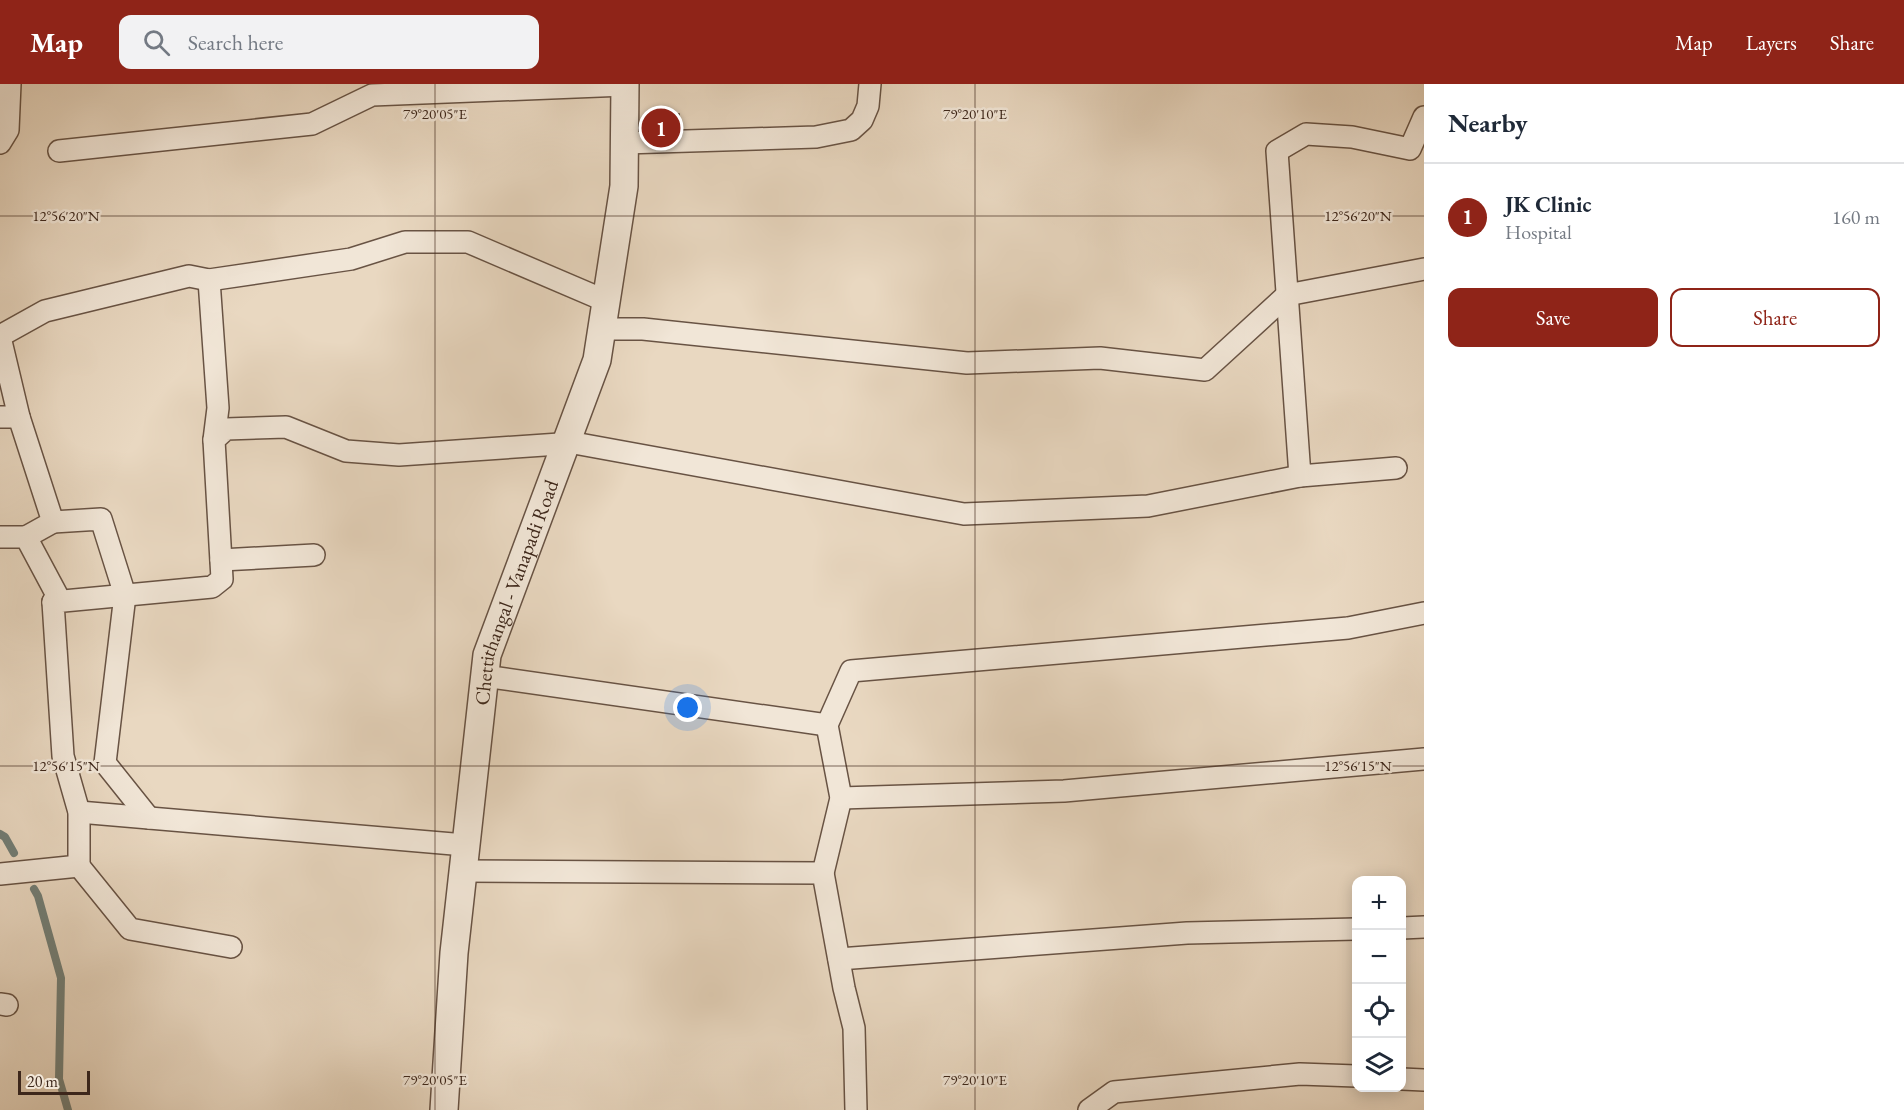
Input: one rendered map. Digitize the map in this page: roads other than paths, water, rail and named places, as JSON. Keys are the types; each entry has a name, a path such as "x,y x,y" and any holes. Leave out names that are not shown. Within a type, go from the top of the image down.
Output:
{"street":[{"path":"0,143 8,130 10,84"},
{"path":"59,151 312,124 372,95 625,84"},
{"name":"Chettithangal - Vanapadi Road","path":"444,1110 454,953 487,655 597,360 624,186 625,84"},
{"path":"624,143 816,137 852,130 862,120 868,105 870,84"},
{"path":"1300,476 1277,151 1306,134 1352,137 1410,149 1424,117"},
{"path":"53,522 9,417 0,337 45,311 189,276 209,280 351,259 405,242 468,242 606,301"},
{"path":"602,329 643,329 967,363 1100,358 1205,370 1287,295 1424,269"},
{"path":"53,602 212,587 222,579 214,440 218,408 209,280"},
{"path":"214,440 226,429 286,427 346,451 399,455 566,443 964,514 1148,506 1300,476 1396,468"},
{"path":"0,537 26,537 53,522 101,519 125,595 105,762 149,818"},
{"path":"26,537 57,595 53,602 63,756 79,812 79,866 130,928 231,947"},
{"path":"221,560 314,555"},
{"path":"856,1110 854,1028 824,873 841,798 827,725 852,671 1348,628 1424,613"},
{"path":"484,676 827,725"},
{"path":"841,798 1065,791 1424,759"},
{"path":"79,812 149,818 464,858 824,873"},
{"path":"0,874 79,866"},
{"path":"1406,928 1424,927"},
{"path":"839,959 1187,933 1352,929"},
{"path":"1089,1110 1114,1092 1300,1074 1352,1076"},
{"path":"1406,1079 1424,1080"}],"waterway":[{"path":"0,834 5,837 14,853"},
{"path":"34,889 61,978 59,1079 68,1110"}],"place":[{"name":"JK Clinic","path":"661,128"}]}
